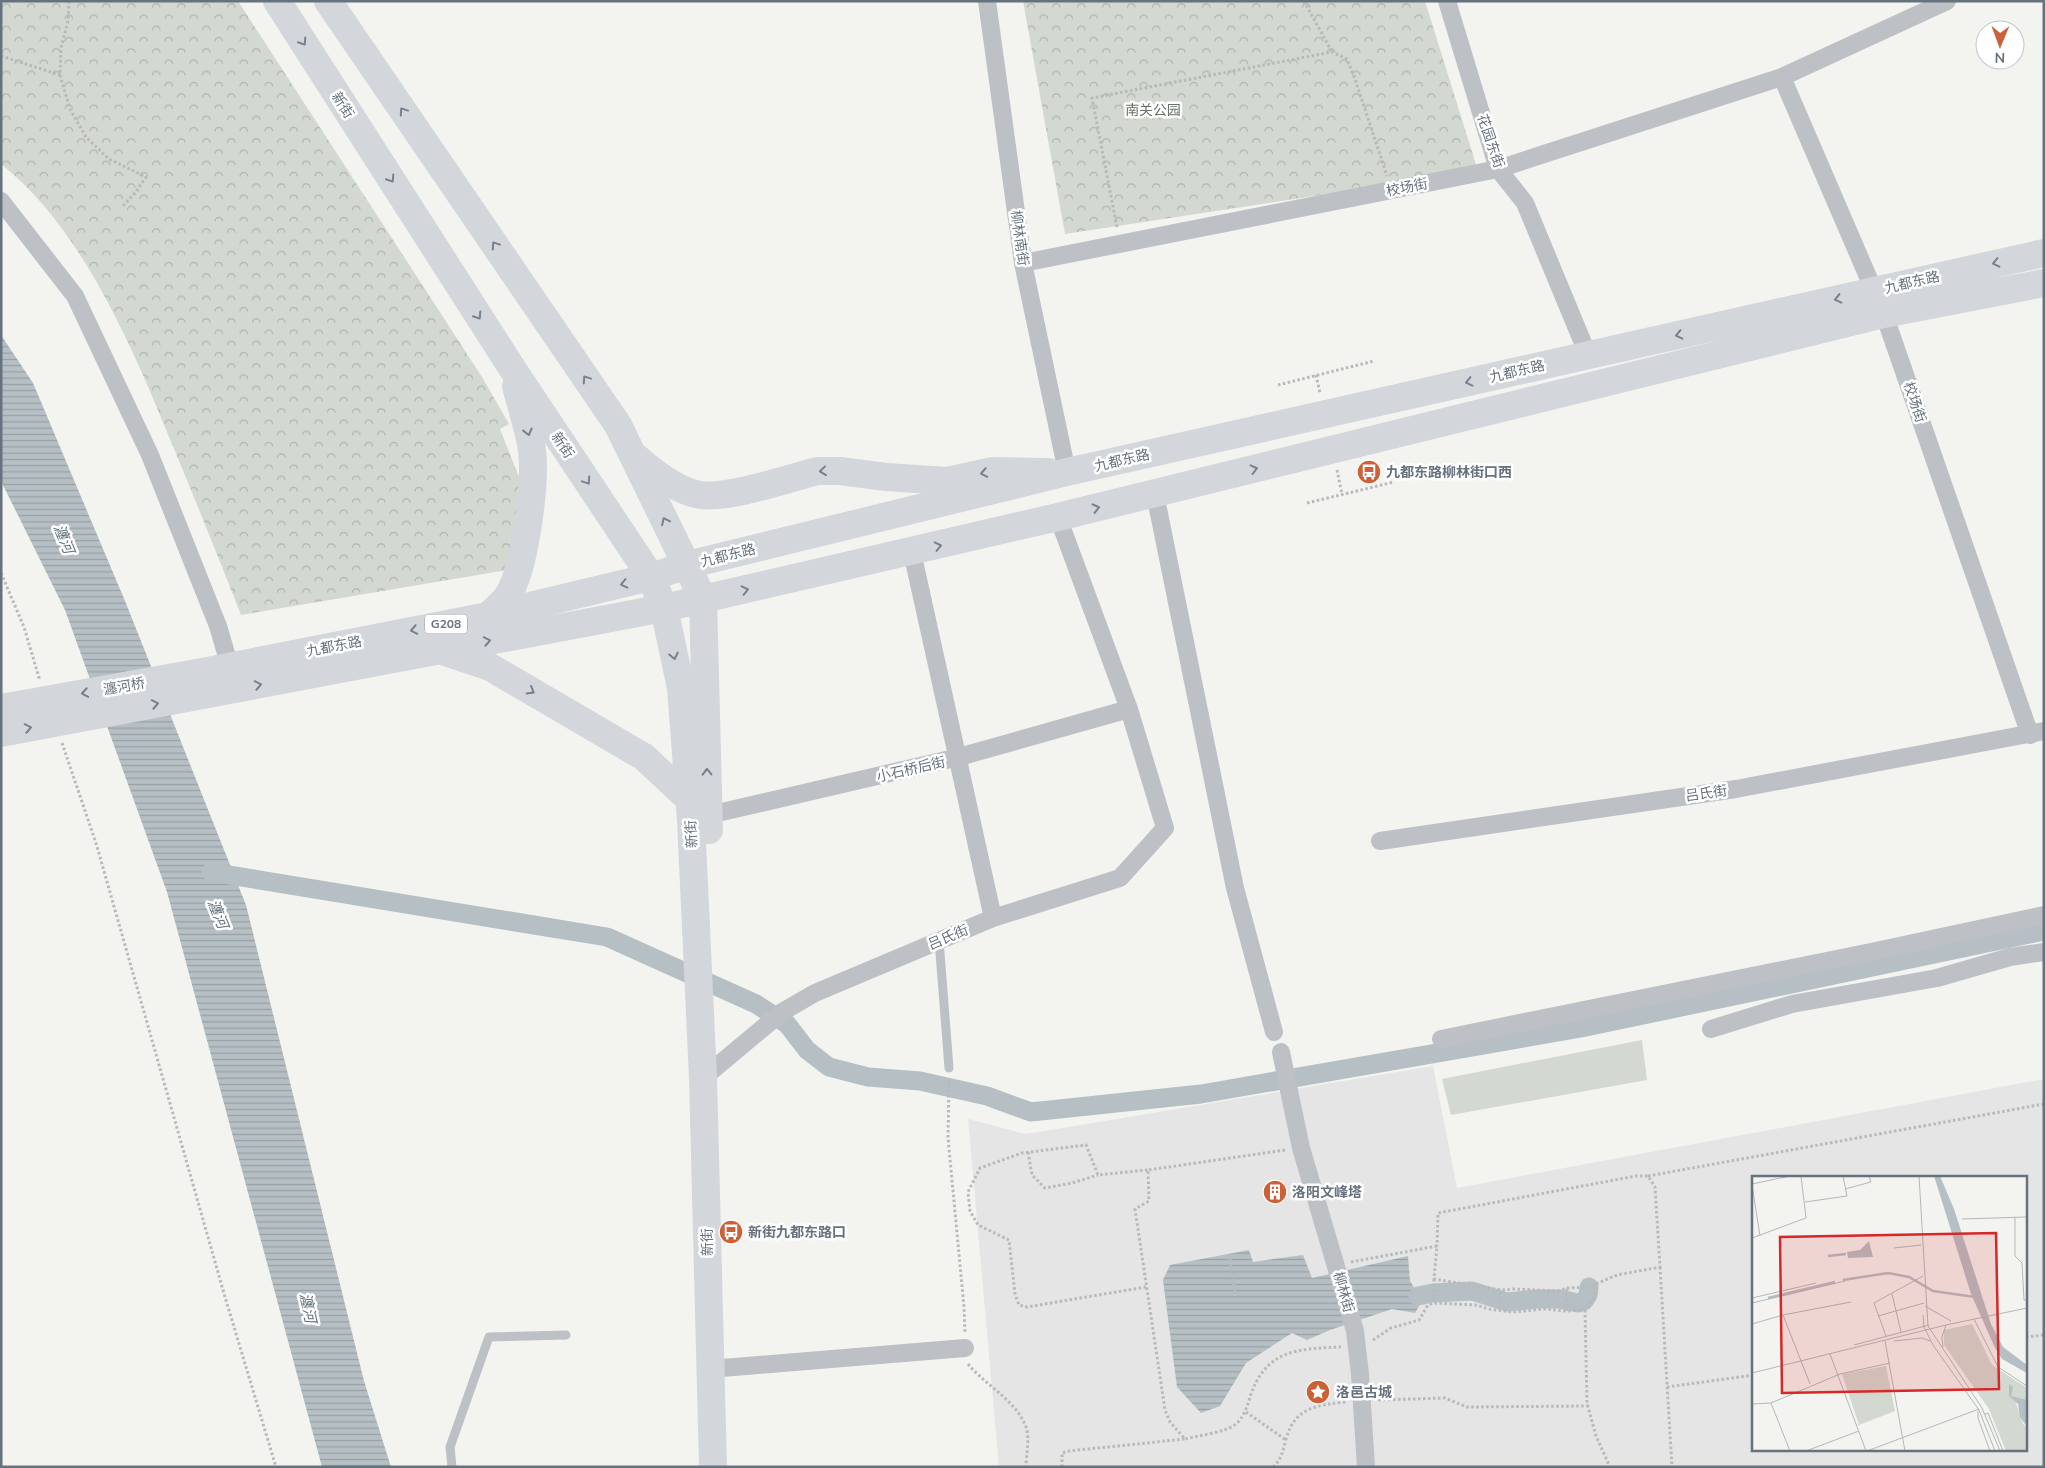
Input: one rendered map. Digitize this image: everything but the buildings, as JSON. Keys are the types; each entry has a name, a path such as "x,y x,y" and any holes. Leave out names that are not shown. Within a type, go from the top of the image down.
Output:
{"main road":[{"name":"新街","path":"277,1 512,368 651,578 664,608 680,688 696,811 704,942 716,1368 713,1467"},
{"name":"新街","path":"328,1 618,426 703,599 696,811"},
{"name":"九都东路","path":"206,683 439,650 664,608 912,552 1155,494 1879,302 2044,253"},
{"name":"九都东路","path":"206,683 230,667 488,616 651,578 687,565 1067,472 1588,355 1879,302 2044,282"},
{"path":"488,616 507,596 520,565 531,500 533,475 532,449 512,368"},
{"path":"632,453 655,474 698,495 729,494 817,471 829,470 886,477 946,481 993,472 1067,472"},
{"path":"439,650 490,667 644,757 696,811"},
{"name":"瀍河桥","path":"51,711 206,683"},
{"name":"G208","path":"1,708 51,711"},
{"name":"G208","path":"1,733 51,711"},
{"path":"716,1368 725,1467"}],"street":[{"name":"柳林南街","path":"987,1 1023,263 1067,472"},
{"name":"花园东街","path":"1447,1 1498,169 1526,203 1588,355"},
{"name":"校场街","path":"1023,263 1498,169 1782,77 1946,1"},
{"name":"校场街","path":"1782,77 1879,302 2037,733"},
{"path":"1,201 75,296 150,455 218,626 230,667"},
{"path":"1155,494 1234,888 1274,1032"},
{"path":"1058,517 1128,709"},
{"path":"912,552 959,757 993,918"},
{"name":"吕氏街","path":"709,1073 782,1012 815,993 993,918 1120,878 1166,828 1128,709"},
{"name":"小石桥后街","path":"696,811 959,757 1128,709"},
{"name":"吕氏街","path":"1380,841 1736,789 2037,733"},
{"path":"1441,1039 2044,915"},
{"path":"1711,1029 1792,1004 1937,978 2010,957 2044,952"},
{"name":"柳林街","path":"1281,1052 1301,1148 1336,1265 1357,1344 1366,1467"},
{"path":"716,1368 965,1348"}],"lane":[{"path":"939,940 949,1068"},
{"path":"452,1467 450,1448 489,1337 566,1335"}],"path":[{"path":"70,1 68,21 60,48 60,75 70,109 86,137 109,160 146,177 122,208"},
{"path":"1304,1 1332,52"},
{"path":"1120,244 1092,98 1332,52 1347,59 1356,79 1392,190"},
{"path":"1,56 60,75"},
{"path":"1278,385 1374,361"},
{"path":"1307,502 1394,482"},
{"path":"1,573 24,627 96,843 225,1297 276,1467"},
{"path":"949,1068 948,1125 964,1307 965,1361 979,1378 992,1386 1013,1406 1026,1428 1026,1467"},
{"path":"1434,1303 1438,1213 2044,1104"},
{"path":"1098,1175 1086,1145 1028,1152 980,1168 968,1192 970,1211 978,1225 1009,1240 1015,1294 1019,1305 1027,1307 1146,1287"},
{"path":"1028,1152 1032,1175 1045,1188 1098,1175 1148,1170 1301,1148"},
{"path":"1148,1170 1149,1201 1135,1209 1165,1410 1170,1422 1185,1439"},
{"path":"1648,1176 1655,1187 1672,1467"},
{"path":"1336,1265 1437,1246"},
{"path":"1229,1254 1235,1292"},
{"path":"1434,1279 1501,1290 1514,1289 1551,1292 1567,1288 1589,1287 1617,1275 1660,1267"},
{"path":"1596,1284 1595,1295 1585,1310 1588,1406 1596,1436 1610,1467"},
{"path":"1566,1311 1567,1288"},
{"path":"1499,1309 1501,1290"},
{"path":"1062,1467 1062,1453 1069,1450 1185,1439 1234,1426 1246,1412 1262,1371 1290,1351 1357,1344 1391,1328 1419,1320 1428,1305 1434,1303 1476,1305 1488,1309 1512,1312 1545,1309 1585,1310"},
{"path":"2028,1337 2044,1334"},
{"path":"1667,1387 1752,1375"},
{"path":"1274,1467 1280,1461 1288,1431 1302,1411 1327,1404 1445,1398 1467,1406 1588,1406"},
{"path":"1246,1412 1286,1440"}],"shaded area":[{"name":"洛邑古城","path":"1433,1066 1457,1188 2044,1079 2044,1467 999,1467 968,1119 1026,1134"}],"green space":[{"path":"1,1 238,1 482,377 509,424 500,429 524,490 507,570 241,615 155,403 121,328 101,290 80,254 56,220 30,190 1,164"},
{"name":"南关公园","path":"1023,1 1425,1 1478,171 1065,234"},
{"path":"1642,1040 1647,1080 1451,1115 1442,1079"}],"water":[{"name":"瀍河","path":"1,335 33,383 125,601 246,905 364,1381 391,1467 322,1467 167,892 65,610 1,481"},
{"path":"1249,1250 1253,1262 1303,1255 1312,1278 1408,1256 1410,1281 1422,1301 1415,1313 1392,1309 1330,1330 1307,1340 1292,1333 1246,1363 1220,1406 1201,1413 1177,1387 1163,1280 1170,1265"}],"waterway":[{"path":"211,872 607,937 756,1004 787,1024 807,1050 829,1067 868,1077 920,1081 987,1096 1031,1112 1201,1094 1581,1028 2044,931"},
{"path":"1418,1296 1433,1293 1472,1291 1507,1302 1559,1299 1578,1303 1584,1301 1588,1295 1589,1287"}],"place":[{"name":"九都东路柳林街口西","path":"1369,472"},
{"name":"洛阳文峰塔","path":"1275,1192"},
{"name":"新街九都东路口","path":"731,1232"},
{"name":"洛邑古城","path":"1318,1392"}]}
